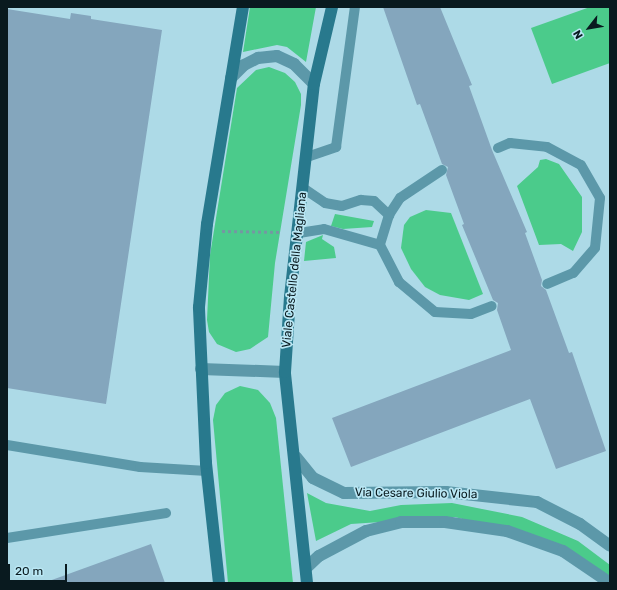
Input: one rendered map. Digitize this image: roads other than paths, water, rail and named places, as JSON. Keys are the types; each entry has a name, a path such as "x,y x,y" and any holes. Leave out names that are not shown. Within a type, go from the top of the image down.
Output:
{"street":[{"path":"219,583 207,471 199,307 207,224 243,7"},
{"name":"Viale Castello della Magliana","path":"307,583 296,457 285,372 290,297 314,84 332,7"},
{"path":"231,78 244,65 258,58 277,56 294,64 314,84"},
{"path":"201,369 285,372"},
{"name":"Via Cesare Giulio Viola","path":"296,457 313,478 344,493 446,492 537,502 580,524 610,546"},
{"path":"306,568 319,556 366,531 400,522 445,522 508,531 563,551 610,583"}],"lane":[{"path":"306,157 336,147 355,7"},
{"path":"498,148 510,143 547,147 581,165 600,198 595,248 573,273 547,284"},
{"path":"442,170 400,198 388,215 380,245 399,282 435,312 471,314 492,306"},
{"path":"303,188 325,203 342,206 361,200 374,201 388,215"},
{"path":"298,235 324,229 380,245"},
{"path":"7,445 140,467 207,471"},
{"path":"7,538 166,513"}]}
